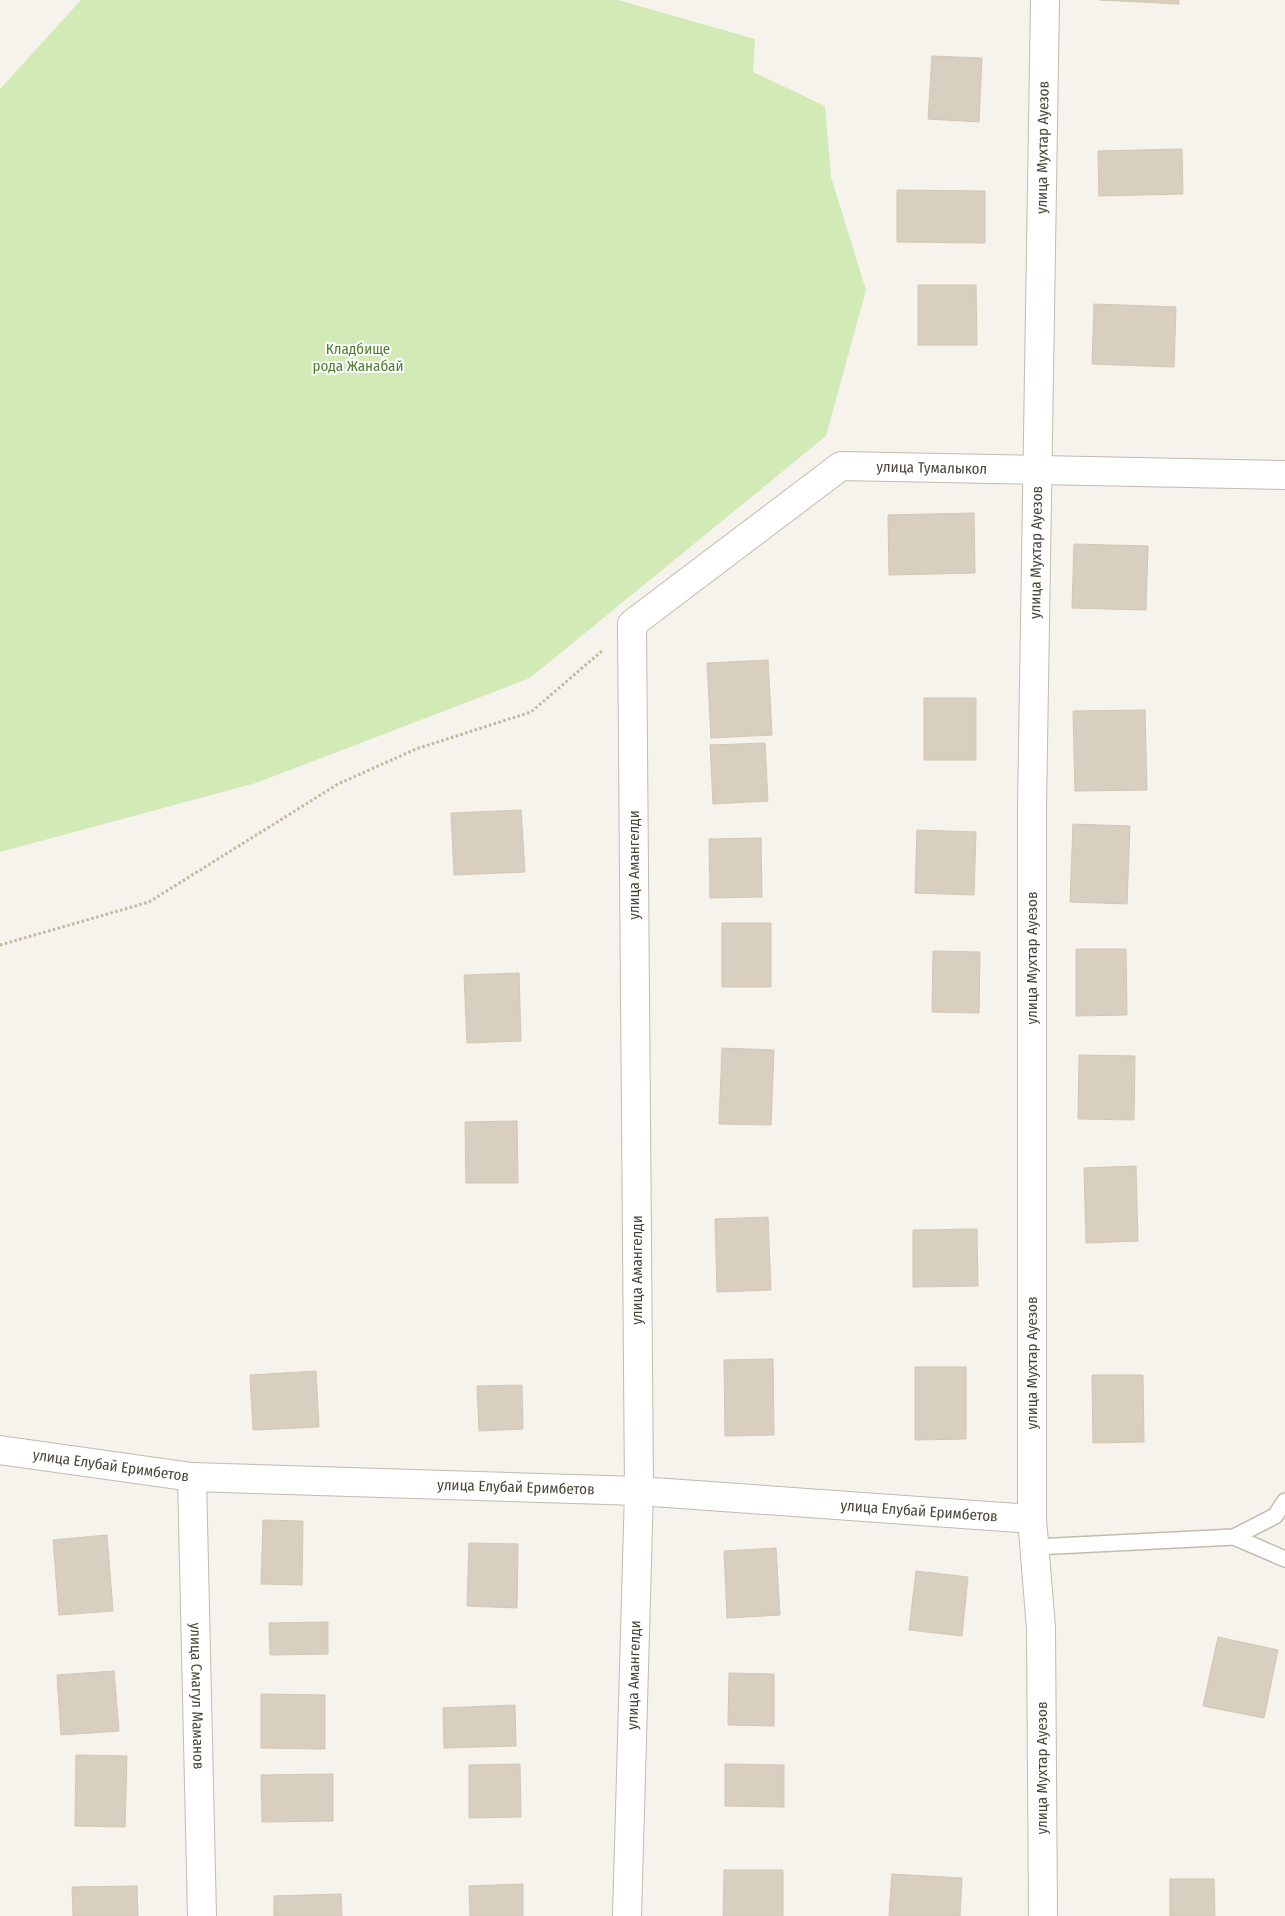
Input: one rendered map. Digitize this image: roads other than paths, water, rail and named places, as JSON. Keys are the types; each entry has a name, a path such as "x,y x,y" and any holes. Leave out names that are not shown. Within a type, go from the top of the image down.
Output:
{"street":[{"name":"улица Мухтар Ауезов","path":"1043,1916 1041,1628 1036,1547 1032,1519 1032,809 1045,0"},
{"name":"улица Тумалыкол","path":"632,624 841,466 1285,475"},
{"name":"улица Амангелди","path":"627,1916 639,1491 632,624"},
{"name":"улица Елубай Еримбетов","path":"0,1450 192,1477 639,1491 1032,1519"},
{"name":"улица Смагул Маманов","path":"192,1477 202,1916"}],"lane":[{"path":"1036,1547 1234,1537 1275,1516 1285,1501"},
{"path":"1234,1537 1285,1560"}],"park label":[{"name":"Кладбище рода Жанабай","path":"358,358"}]}
